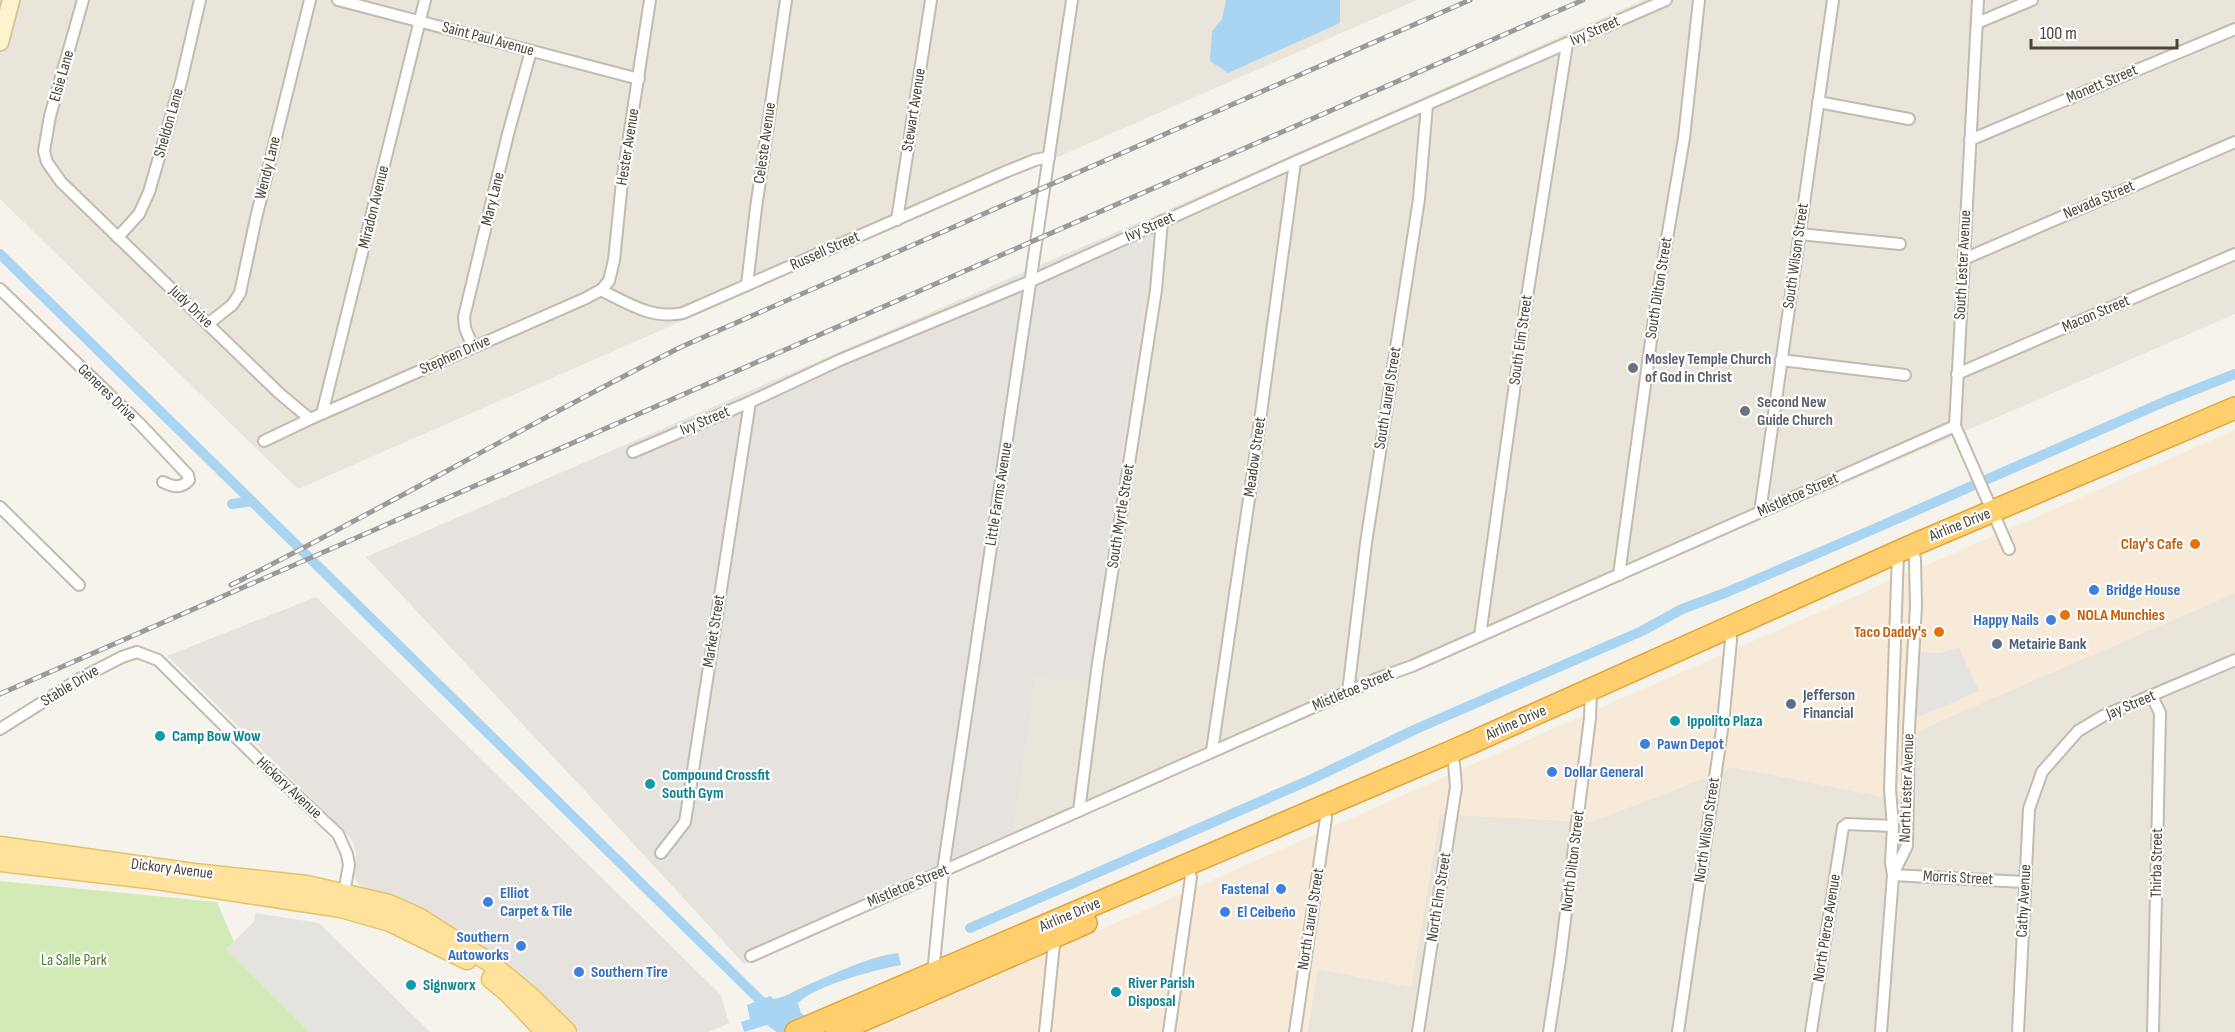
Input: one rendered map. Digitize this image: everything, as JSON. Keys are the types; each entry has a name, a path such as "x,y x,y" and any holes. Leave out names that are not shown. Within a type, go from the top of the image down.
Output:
{"highway":[{"name":"Airline Drive","path":"805,1028 934,980 1324,813 1731,634 1905,555 1993,510 2235,408"},
{"name":"Airline Drive","path":"1993,510 2235,420"},
{"name":"Airline Drive","path":"1324,813 1454,763 1592,696"},
{"name":"Airline Drive","path":"836,1032 934,980"}],"main road":[{"name":"Dickory Avenue","path":"0,846 194,873 307,885 342,900"},
{"name":"Dickory Avenue","path":"0,862 342,900"},
{"path":"342,900 468,960 509,994 545,1032"},
{"path":"342,900 389,904 420,918 497,968 567,1032"}],"street":[{"path":"0,42 11,0"},
{"name":"Elsie Lane","path":"45,153 50,116 83,0"},
{"name":"Sheldon Lane","path":"118,237 139,214 149,192 181,82 200,0"},
{"name":"Wendy Lane","path":"208,324 232,305 240,293 255,218 310,0"},
{"name":"Saint Paul Avenue","path":"338,0 639,79"},
{"name":"Miradon Avenue","path":"322,414 425,0"},
{"name":"Hester Avenue","path":"601,290 609,281 614,260 622,182 650,0"},
{"name":"Celeste Avenue","path":"747,285 786,0"},
{"name":"Stewart Avenue","path":"897,219 931,0"},
{"name":"Little Farms Avenue","path":"934,980 943,871 1072,0"},
{"name":"Ivy Street","path":"633,452 750,402 840,360 1031,281 1295,162 1666,0"},
{"name":"South Dilton Street","path":"1619,575 1656,304 1684,138 1699,0"},
{"name":"South Wilson Street","path":"1760,512 1833,0"},
{"name":"South Lester Avenue","path":"1978,0 1955,426 2009,549"},
{"path":"1977,23 2032,0"},
{"name":"Monett Street","path":"1970,140 2235,29"},
{"name":"South Elm Street","path":"1480,636 1527,297 1567,44"},
{"name":"Mary Lane","path":"473,347 465,328 464,317 508,134 531,51"},
{"path":"1818,102 1909,119"},
{"name":"South Laurel Street","path":"1348,692 1366,543 1419,199 1427,105"},
{"name":"Nevada Street","path":"1964,259 2235,142"},
{"name":"Judy Drive","path":"45,153 47,162 61,182 279,393 310,419"},
{"name":"Russell Street","path":"601,290 650,313 672,316 683,313 1005,172 1049,157"},
{"name":"Meadow Street","path":"1212,751 1254,469 1295,162"},
{"name":"South Myrtle Street","path":"1079,812 1098,663 1156,290 1162,221"},
{"path":"1799,234 1900,244"},
{"name":"Macon Street","path":"1957,374 2235,254"},
{"name":"Generes Drive","path":"0,289 140,424 188,475 189,480 184,485 174,487 163,482"},
{"name":"Stephen Drive","path":"310,419 601,290"},
{"path":"1781,360 1905,375"},
{"name":"Market Street","path":"661,853 685,822 750,402"},
{"path":"264,441 310,419"},
{"name":"Mistletoe Street","path":"752,956 1212,751 1480,636 1955,426"},
{"path":"0,507 79,585"},
{"name":"North Lester Avenue","path":"1881,1032 1893,875 1890,790 1895,649 1905,555"},
{"name":"North Lester Avenue","path":"1893,875 1907,846 1914,651 1905,555"},
{"name":"North Wilson Street","path":"1678,1032 1722,732 1731,634"},
{"path":"1895,649 1914,651"},
{"name":"Stable Drive","path":"0,729 81,678 122,657 137,652 144,654"},
{"name":"Hickory Avenue","path":"144,654 158,660 338,834 348,854 349,865 342,900"},
{"name":"Jay Street","path":"2042,772 2078,731 2103,716 2235,660"},
{"name":"North Dilton Street","path":"1549,1032 1592,696"},
{"name":"Thirba Street","path":"2152,696 2160,713 2153,1032"},
{"path":"1893,697 1911,698"},
{"name":"North Elm Street","path":"1418,1032 1456,786 1454,763"},
{"name":"Cathy Avenue","path":"2018,1032 2029,809 2042,772"},
{"name":"North Laurel Street","path":"1295,1032 1324,813"},
{"name":"North Pierce Avenue","path":"1810,1032 1844,825 1893,826"},
{"path":"1169,1032 1188,871"},
{"name":"Morris Street","path":"1893,875 2024,882"},
{"path":"1045,1032 1055,929"}],"shaded area":[{"path":"0,0 1417,0 298,489 0,199"},
{"path":"1643,0 2235,0 2235,314 1012,845 1036,676 1090,683 1156,215"},
{"path":"1156,215 1090,683 1036,677 1012,845 744,964 366,557"},
{"path":"2235,430 2235,593 1917,731 1913,803 1733,767 1591,822 1440,814 1411,987 1318,969 1306,1032 870,1032 1609,704"},
{"path":"2235,593 2235,1032 1307,1032 1318,969 1411,987 1440,814 1591,822 1733,767 1912,802 1917,731"},
{"path":"316,597 721,995 729,1023 709,1032 579,1032 525,981 364,890 354,875 356,853 353,842 345,832 167,656"},
{"path":"1959,648 1979,691 1921,716 1916,716 1920,652 1939,653"},
{"path":"255,913 319,923 430,1032 310,1032 226,949 254,922"}],"green space":[{"name":"La Salle Park","path":"0,881 217,902 245,968 310,1032 0,1032"}],"water":[{"path":"1226,0 1340,0 1340,23 1228,73 1210,61 1212,31 1222,19"},
{"path":"898,953 901,965 832,984 798,1003 801,1013 825,1032 777,1032 767,1025 744,1032 741,1022 750,1019 747,1005 770,996 774,999 782,997 862,962"}],"waterway":[{"path":"0,254 768,1008"},
{"path":"970,928 1312,779 1416,729 1642,631 1682,609 1867,532 2166,401 2235,374"},
{"path":"232,504 252,501"}],"railway":[{"path":"231,585 681,347 1470,0"},
{"path":"0,694 1583,0"}],"place":[{"name":"Mosley Temple Church of God in Christ","path":"1633,368"},
{"name":"Second New Guide Church","path":"1745,411"},
{"name":"Clay's Cafe","path":"2195,544"},
{"name":"Bridge House","path":"2094,590"},
{"name":"NOLA Munchies","path":"2065,615"},
{"name":"Happy Nails","path":"2051,620"},
{"name":"Taco Daddy's","path":"1939,632"},
{"name":"Metairie Bank","path":"1997,644"},
{"name":"Jefferson Financial","path":"1791,704"},
{"name":"Ippolito Plaza","path":"1675,721"},
{"name":"Camp Bow Wow","path":"160,736"},
{"name":"Pawn Depot","path":"1645,744"},
{"name":"Dollar General","path":"1552,772"},
{"name":"Compound Crossfit South Gym","path":"650,784"},
{"name":"Fastenal","path":"1281,889"},
{"name":"Elliot Carpet & Tile","path":"488,902"},
{"name":"El Ceibeño","path":"1225,912"},
{"name":"Southern Autoworks","path":"521,946"},
{"name":"Southern Tire","path":"579,972"},
{"name":"Signworx","path":"411,985"},
{"name":"River Parish Disposal","path":"1116,992"}]}
